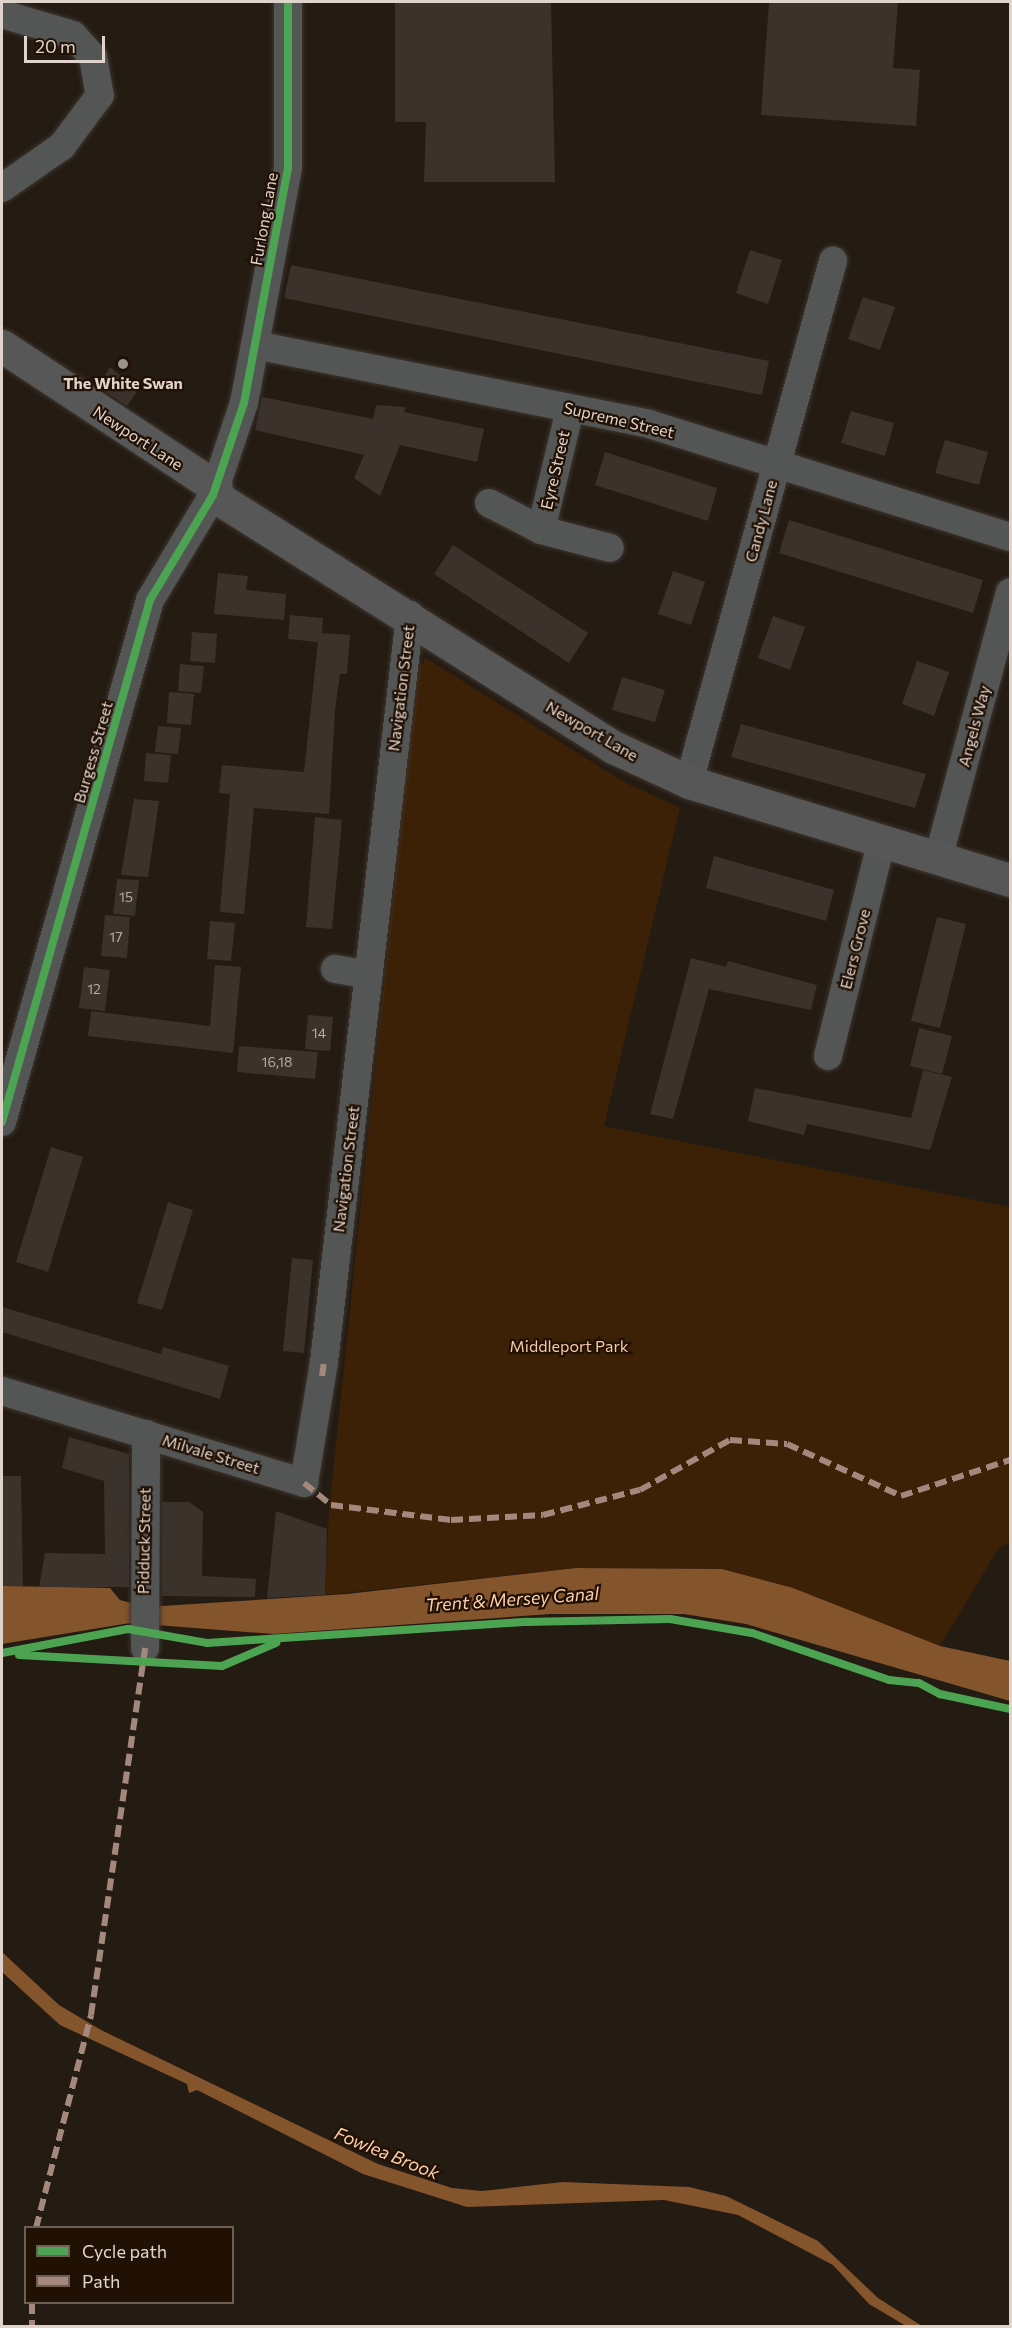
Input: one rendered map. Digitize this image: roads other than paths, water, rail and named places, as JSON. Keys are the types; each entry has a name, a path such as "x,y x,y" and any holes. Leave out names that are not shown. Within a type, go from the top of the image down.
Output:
{"street":[{"name":"Furlong Lane","path":"244,403 288,168 288,2"},
{"path":"2,14 73,35 93,57 99,95 62,146 2,188"},
{"name":"Candy Lane","path":"689,782 834,261"},
{"name":"Supreme Street","path":"255,345 649,424 1011,537"},
{"name":"Newport Lane","path":"2,346 214,491 613,747 689,782 881,843 1011,880"},
{"name":"Burgess Street","path":"3,1113 150,600 214,491 244,403"},
{"name":"Eyre Street","path":"541,530 570,409"},
{"name":"Eyre Street","path":"489,503 541,530 610,548"},
{"name":"Angels Way","path":"938,859 1011,592"},
{"name":"Navigation Street","path":"323,1369 410,615"},
{"name":"Elers Grove","path":"828,1056 881,843"},
{"path":"334,969 368,975"},
{"name":"Milvale Street","path":"2,1391 304,1483 323,1369"},
{"name":"Pidduck Street","path":"145,1648 142,1590 146,1434"}],"water":[{"name":"Trent & Mersey Canal","path":"576,1568 722,1569 793,1588 940,1646 1010,1661 1010,1701 746,1624 684,1614 551,1614 274,1634 130,1623 2,1644 2,1586 110,1588 120,1600 146,1607 347,1594"},
{"path":"2,1952 59,2005 101,2030 378,2164 452,2188 482,2191 563,2182 689,2187 726,2196 818,2241 878,2298 922,2326 906,2326 869,2304 833,2265 738,2215 664,2200 467,2207 363,2174 197,2090 189,2093 187,2084 60,2025 2,1972"}],"place":[{"name":"The White Swan","path":"123,364"}],"park label":[{"name":"Middleport Park","path":"569,1346"}],"water label":[{"name":"Fowlea Brook","path":"387,2153"}]}
